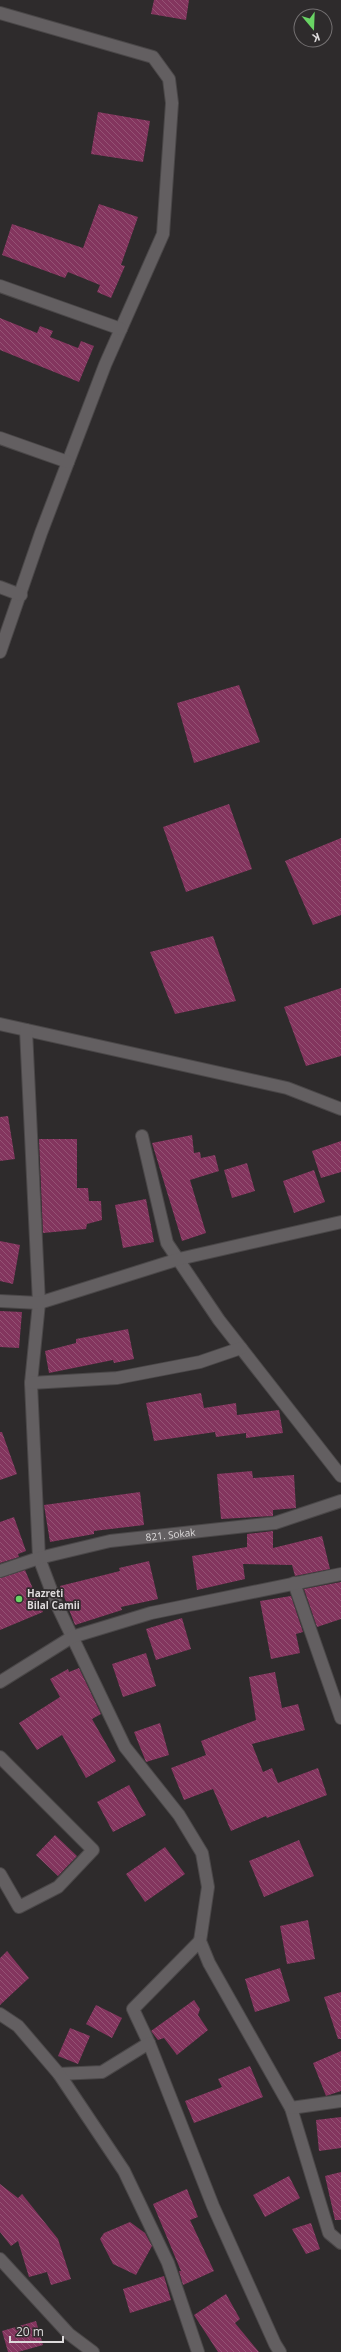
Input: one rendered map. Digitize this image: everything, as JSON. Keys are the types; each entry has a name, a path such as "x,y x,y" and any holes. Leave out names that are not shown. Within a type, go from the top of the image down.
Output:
{"street":[{"path":"0,13 153,57 169,80 172,103 163,234 121,329 68,462 41,533 21,595 0,652"},
{"path":"0,286 121,329"},
{"path":"0,438 68,462"},
{"path":"0,587 21,595"},
{"path":"0,1024 287,1088 341,1108"},
{"path":"26,1030 39,1303 31,1383 39,1558 56,1603 125,1747 179,1815 202,1853 208,1888 200,1941 209,1963 290,2108 329,2233 341,2243"},
{"path":"142,1136 167,1243 219,1320 341,1476"},
{"path":"0,1302 39,1303 179,1259 341,1222"},
{"path":"31,1383 118,1378 200,1362 241,1348"},
{"name":"821. Sokak","path":"0,1571 39,1558 110,1541 275,1523 341,1501"},
{"path":"0,1682 72,1637 152,1613 341,1574"},
{"path":"294,1583 341,1718"},
{"path":"0,1757 92,1850 58,1887 19,1907 0,1874"},
{"path":"200,1941 134,2009 149,2043 213,2206 275,2344 280,2352"},
{"path":"0,2014 18,2026 59,2074 124,2171 168,2263 198,2352"},
{"path":"59,2074 102,2072 149,2043"},
{"path":"290,2108 341,2101"},
{"path":"0,2259 69,2334 93,2352"}],"building":[{"path":"154,0 189,0 186,20 151,14"},
{"path":"98,112 150,121 143,162 91,154"},
{"path":"99,204 138,217 121,265 125,266 111,298 97,292 100,285 68,272 65,278 2,255 12,224 83,248"},
{"path":"0,318 37,333 40,326 53,331 50,337 78,348 81,341 94,346 79,382 0,350"},
{"path":"239,685 260,742 194,763 177,703"},
{"path":"229,804 252,869 186,892 163,827"},
{"path":"341,838 341,915 313,925 285,861"},
{"path":"213,936 236,1001 175,1014 150,952"},
{"path":"341,988 341,1056 306,1066 284,1007"},
{"path":"8,1116 15,1159 0,1161 0,1117"},
{"path":"192,1135 194,1153 200,1152 201,1158 215,1155 219,1171 190,1180 206,1233 182,1241 152,1143"},
{"path":"39,1139 77,1139 77,1188 88,1188 89,1201 101,1201 102,1220 87,1224 86,1229 43,1233"},
{"path":"341,1141 341,1172 321,1178 312,1151"},
{"path":"247,1163 255,1191 232,1198 224,1170"},
{"path":"314,1170 325,1202 294,1213 283,1181"},
{"path":"146,1199 154,1242 123,1248 115,1205"},
{"path":"0,1241 20,1245 13,1284 0,1281"},
{"path":"0,1311 22,1312 19,1348 0,1347"},
{"path":"128,1329 134,1359 114,1363 113,1360 49,1373 45,1351 76,1343 76,1339"},
{"path":"201,1393 204,1408 236,1403 237,1415 279,1410 283,1433 246,1438 246,1433 216,1437 215,1432 154,1441 146,1403"},
{"path":"0,1432 2,1432 17,1474 0,1480"},
{"path":"252,1471 253,1478 294,1475 296,1508 273,1510 273,1516 221,1519 217,1474"},
{"path":"140,1492 144,1525 94,1531 94,1534 50,1542 44,1505"},
{"path":"14,1517 26,1551 18,1554 19,1557 0,1563 0,1522"},
{"path":"273,1531 273,1548 322,1536 330,1569 295,1576 292,1565 243,1564 245,1579 197,1590 192,1556 247,1547 247,1534"},
{"path":"149,1561 158,1599 121,1607 122,1610 75,1625 60,1586 120,1571 119,1568"},
{"name":"Hazreti Bilal Camii","path":"25,1570 43,1612 0,1630 0,1578"},
{"path":"341,1582 341,1619 317,1627 304,1589"},
{"path":"291,1596 303,1632 296,1634 300,1653 271,1659 260,1601"},
{"path":"182,1618 191,1649 156,1660 146,1629"},
{"path":"146,1653 156,1686 123,1697 112,1664"},
{"path":"79,1668 101,1714 92,1719 116,1761 86,1778 62,1735 37,1750 19,1723 60,1697 50,1679 68,1669 69,1672"},
{"path":"275,1672 282,1708 298,1704 305,1730 252,1744 263,1772 272,1768 278,1783 318,1768 327,1795 267,1818 266,1816 231,1831 213,1789 184,1800 171,1768 206,1755 201,1741 256,1720 249,1677"},
{"path":"160,1723 169,1755 146,1762 134,1732"},
{"path":"129,1785 146,1815 113,1832 97,1802"},
{"path":"55,1835 77,1856 58,1876 36,1855"},
{"path":"299,1840 314,1876 264,1897 249,1861"},
{"path":"165,1847 185,1874 145,1902 126,1874"},
{"path":"308,1920 315,1959 287,1964 280,1926"},
{"path":"7,1951 29,1978 0,2005 0,1958"},
{"path":"280,1968 290,2001 255,2012 245,1979"},
{"path":"341,1992 341,2039 338,2039 324,1997"},
{"path":"194,2000 200,2009 198,2015 208,2030 177,2055 164,2038 158,2040 151,2031"},
{"path":"96,2005 122,2018 112,2038 86,2024"},
{"path":"70,2028 90,2036 78,2064 58,2056"},
{"path":"341,2051 341,2091 326,2096 313,2063"},
{"path":"250,2066 263,2097 194,2123 185,2101 222,2087 218,2079"},
{"path":"341,2117 341,2148 319,2151 316,2120"},
{"path":"341,2172 341,2220 335,2220 325,2176"},
{"path":"289,2176 300,2198 265,2217 253,2195"},
{"path":"0,2184 18,2198 22,2194 58,2239 71,2279 51,2285 47,2272 29,2277 18,2241 11,2246 0,2232"},
{"path":"187,2189 198,2217 190,2220 214,2271 183,2285 179,2271 181,2271 153,2204"},
{"path":"130,2222 145,2233 152,2246 136,2275 113,2264 100,2239 104,2233"},
{"path":"311,2223 320,2249 306,2254 292,2229"},
{"path":"164,2276 171,2300 130,2313 123,2289"},
{"path":"226,2294 240,2319 235,2323 259,2352 218,2352 194,2315"},
{"path":"36,2321 43,2345 18,2352 8,2352 2,2331"}],"place":[{"name":"Hazreti Bilal Camii","path":"19,1599"}]}
